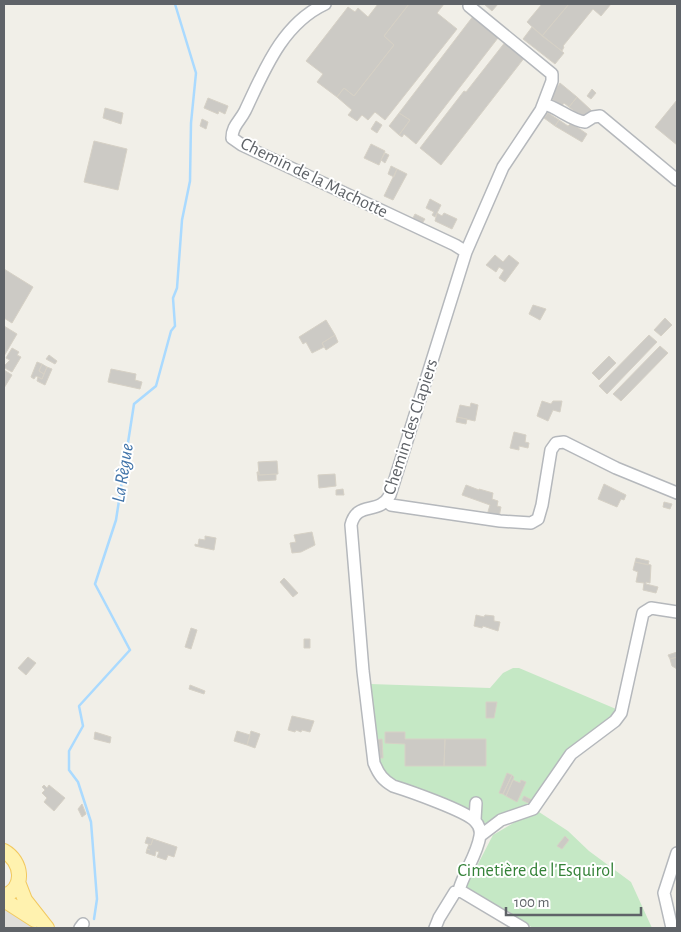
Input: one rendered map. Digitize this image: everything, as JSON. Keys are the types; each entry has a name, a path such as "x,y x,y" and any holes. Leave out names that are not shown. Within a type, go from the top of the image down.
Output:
{"main road":[{"path":"4,851 10,855 20,874 14,890 4,898 45,927"},
{"path":"18,882 25,900 45,927"}],"street":[{"name":"Chemin de la Machotte","path":"325,4 301,19 282,42 256,85 245,111 232,130 232,138 242,145 455,244 466,252"},
{"name":"Chemin des Clapiers","path":"469,6 552,74 552,81 544,104 503,167 466,252 387,501 383,505 358,512 353,518 351,525 363,671 374,764 378,774 385,781 475,820"},
{"path":"544,104 571,116 579,122 585,122 593,116 600,116 677,180"},
{"path":"387,501 391,505 531,523 538,519 542,505 551,450 556,443 564,442 616,468 677,494"},
{"path":"480,836 501,820 533,809 571,754 622,713 643,613 651,608 677,612"},
{"path":"435,928 438,918 455,892 459,890 480,836 480,829 475,820 476,803"},
{"path":"672,928 664,893 677,853"},
{"path":"459,890 523,928"}],"shaded area":[{"path":"4,907 34,928 4,928"}],"green space":[{"path":"513,668 519,668 616,709 618,722 571,757 543,800 488,825 478,818 394,783 380,772 370,684 490,688 503,673"},
{"name":"Cimetière de l'Esquirol","path":"539,812 568,831 589,851 631,882 652,928 533,928 466,887 493,835 515,822"}],"building":[{"path":"378,4 409,4 384,36 394,45 354,96 344,88 337,97 317,82 323,74 306,61 348,7 355,12 358,8 368,17"},
{"path":"409,4 444,4 437,13 457,29 385,120 375,112 368,120 362,115 357,121 348,115 352,110 337,97 344,88 354,96 394,45 384,36"},
{"path":"484,4 498,4 492,11"},
{"path":"542,4 569,4 542,36 527,22"},
{"path":"569,4 611,4 601,16 593,9 563,46 562,51 542,36"},
{"path":"474,15 501,34 416,144 404,134 402,137 399,135 410,120 399,113"},
{"path":"532,27 564,53 555,64 523,39"},
{"path":"506,41 525,57 441,165 420,148"},
{"path":"560,83 577,97 569,107 564,103 561,107 551,98"},
{"path":"592,89 596,93 591,99 587,96"},
{"path":"577,97 591,110 584,119 569,107"},
{"path":"208,98 228,106 225,114 219,111 218,114 204,108"},
{"path":"677,100 677,145 655,127"},
{"path":"105,108 123,113 121,124 103,118"},
{"path":"399,113 410,120 399,135 389,126"},
{"path":"548,113 559,120 555,126 544,118"},
{"path":"202,119 208,122 206,129 200,126"},
{"path":"559,120 568,126 571,123 587,134 582,142 555,126"},
{"path":"376,121 382,125 377,133 371,129"},
{"path":"94,141 127,149 118,190 84,182"},
{"path":"371,144 385,151 379,165 364,158"},
{"path":"385,153 389,155 385,163 381,160"},
{"path":"391,166 397,169 394,177 388,174"},
{"path":"397,169 407,174 393,200 384,196"},
{"path":"430,199 441,205 435,217 432,215 434,212 426,208"},
{"path":"437,213 442,216 444,213 457,219 452,229 435,221"},
{"path":"415,214 425,219 421,225 412,220"},
{"path":"495,255 503,262 509,255 519,263 505,282 499,278 504,270 499,267 496,272 486,265"},
{"path":"4,269 33,287 12,323 4,318"},
{"path":"533,305 546,309 540,320 529,314"},
{"path":"665,318 672,325 661,336 654,330"},
{"path":"326,320 335,335 322,343 324,347 312,353 306,342 303,344 299,337"},
{"path":"4,326 17,334 4,356"},
{"path":"335,335 338,342 326,350 322,343"},
{"path":"649,335 657,342 607,394 599,386"},
{"path":"660,346 668,353 621,401 613,394"},
{"path":"12,348 19,352 17,355 21,357 12,372 4,366 10,360 6,358"},
{"path":"49,355 57,361 55,364 46,359"},
{"path":"609,356 616,363 599,380 592,373"},
{"path":"37,362 42,364 39,371 44,374 42,379 36,376 34,379 31,377"},
{"path":"42,364 47,367 44,374 39,371"},
{"path":"47,367 52,369 45,385 37,381 38,377 42,379"},
{"path":"111,369 136,374 135,380 142,382 140,389 108,382"},
{"path":"4,370 12,375 4,388"},
{"path":"542,401 551,404 553,401 562,401 560,412 553,410 548,421 537,416"},
{"path":"471,403 478,405 475,421 457,417 460,405 470,407"},
{"path":"457,417 467,419 466,424 456,422"},
{"path":"514,432 526,435 525,442 529,443 528,448 519,446 519,450 510,448"},
{"path":"277,461 278,474 259,475 258,462"},
{"path":"257,472 259,472 259,475 276,474 276,480 258,481"},
{"path":"335,474 336,486 319,488 318,475"},
{"path":"604,484 626,495 624,500 621,499 617,507 598,499"},
{"path":"466,485 493,493 492,499 498,501 497,506 501,507 499,517 487,515 490,505 462,495"},
{"path":"343,489 344,495 336,495 336,490"},
{"path":"664,502 672,504 670,509 663,507"},
{"path":"312,532 315,545 301,552 292,553 290,543 296,542 294,535"},
{"path":"205,536 216,538 214,550 195,546 195,544 198,545 199,539 205,540"},
{"path":"636,558 649,561 648,565 635,562"},
{"path":"635,562 651,565 650,583 646,582 646,584 658,587 656,593 643,590 644,583 636,582 638,572 633,570"},
{"path":"284,578 298,593 293,597 280,582"},
{"path":"476,615 484,617 485,615 494,616 494,621 500,622 498,631 483,626 482,628 474,626"},
{"path":"191,628 197,630 191,649 185,647"},
{"path":"304,639 310,639 310,648 304,648"},
{"path":"677,652 677,657 670,659 668,655"},
{"path":"28,657 36,663 26,675 18,668"},
{"path":"677,657 677,669 672,666 670,659"},
{"path":"190,685 205,691 204,694 189,689"},
{"path":"486,702 497,702 494,718 486,718"},
{"path":"292,716 314,721 310,732 288,730"},
{"path":"237,731 250,735 247,745 234,741"},
{"path":"251,731 260,734 255,748 247,745"},
{"path":"95,732 111,737 110,743 94,739"},
{"path":"385,732 405,732 405,739 445,739 444,766 405,766 405,744 385,743"},
{"path":"382,739 383,758 376,758 375,740"},
{"path":"445,739 486,739 486,766 444,766"},
{"path":"507,773 512,775 503,794 499,793"},
{"path":"512,775 514,777 506,796 503,794"},
{"path":"513,780 520,783 521,780 526,782 517,802 506,796"},
{"path":"44,785 47,788 49,785 65,798 54,811 44,802 47,798 42,793 45,790 42,787"},
{"path":"524,796 532,800 530,804 522,800"},
{"path":"82,804 86,814 82,817 78,809"},
{"path":"565,836 569,840 562,849 557,846"},
{"path":"147,837 153,839 151,845 145,843"},
{"path":"153,839 177,847 174,857 168,855 166,860 157,857 159,852 156,851 155,856 146,853 149,844 151,845"}],"waterway":[{"name":"La Règue","path":"94,919 97,899 91,822 78,782 69,770 69,751 83,726 79,706 130,650 95,584 116,520 134,404 156,386 171,331 175,326 173,298 177,288 182,220 190,181 191,123 196,73 175,4"}]}
